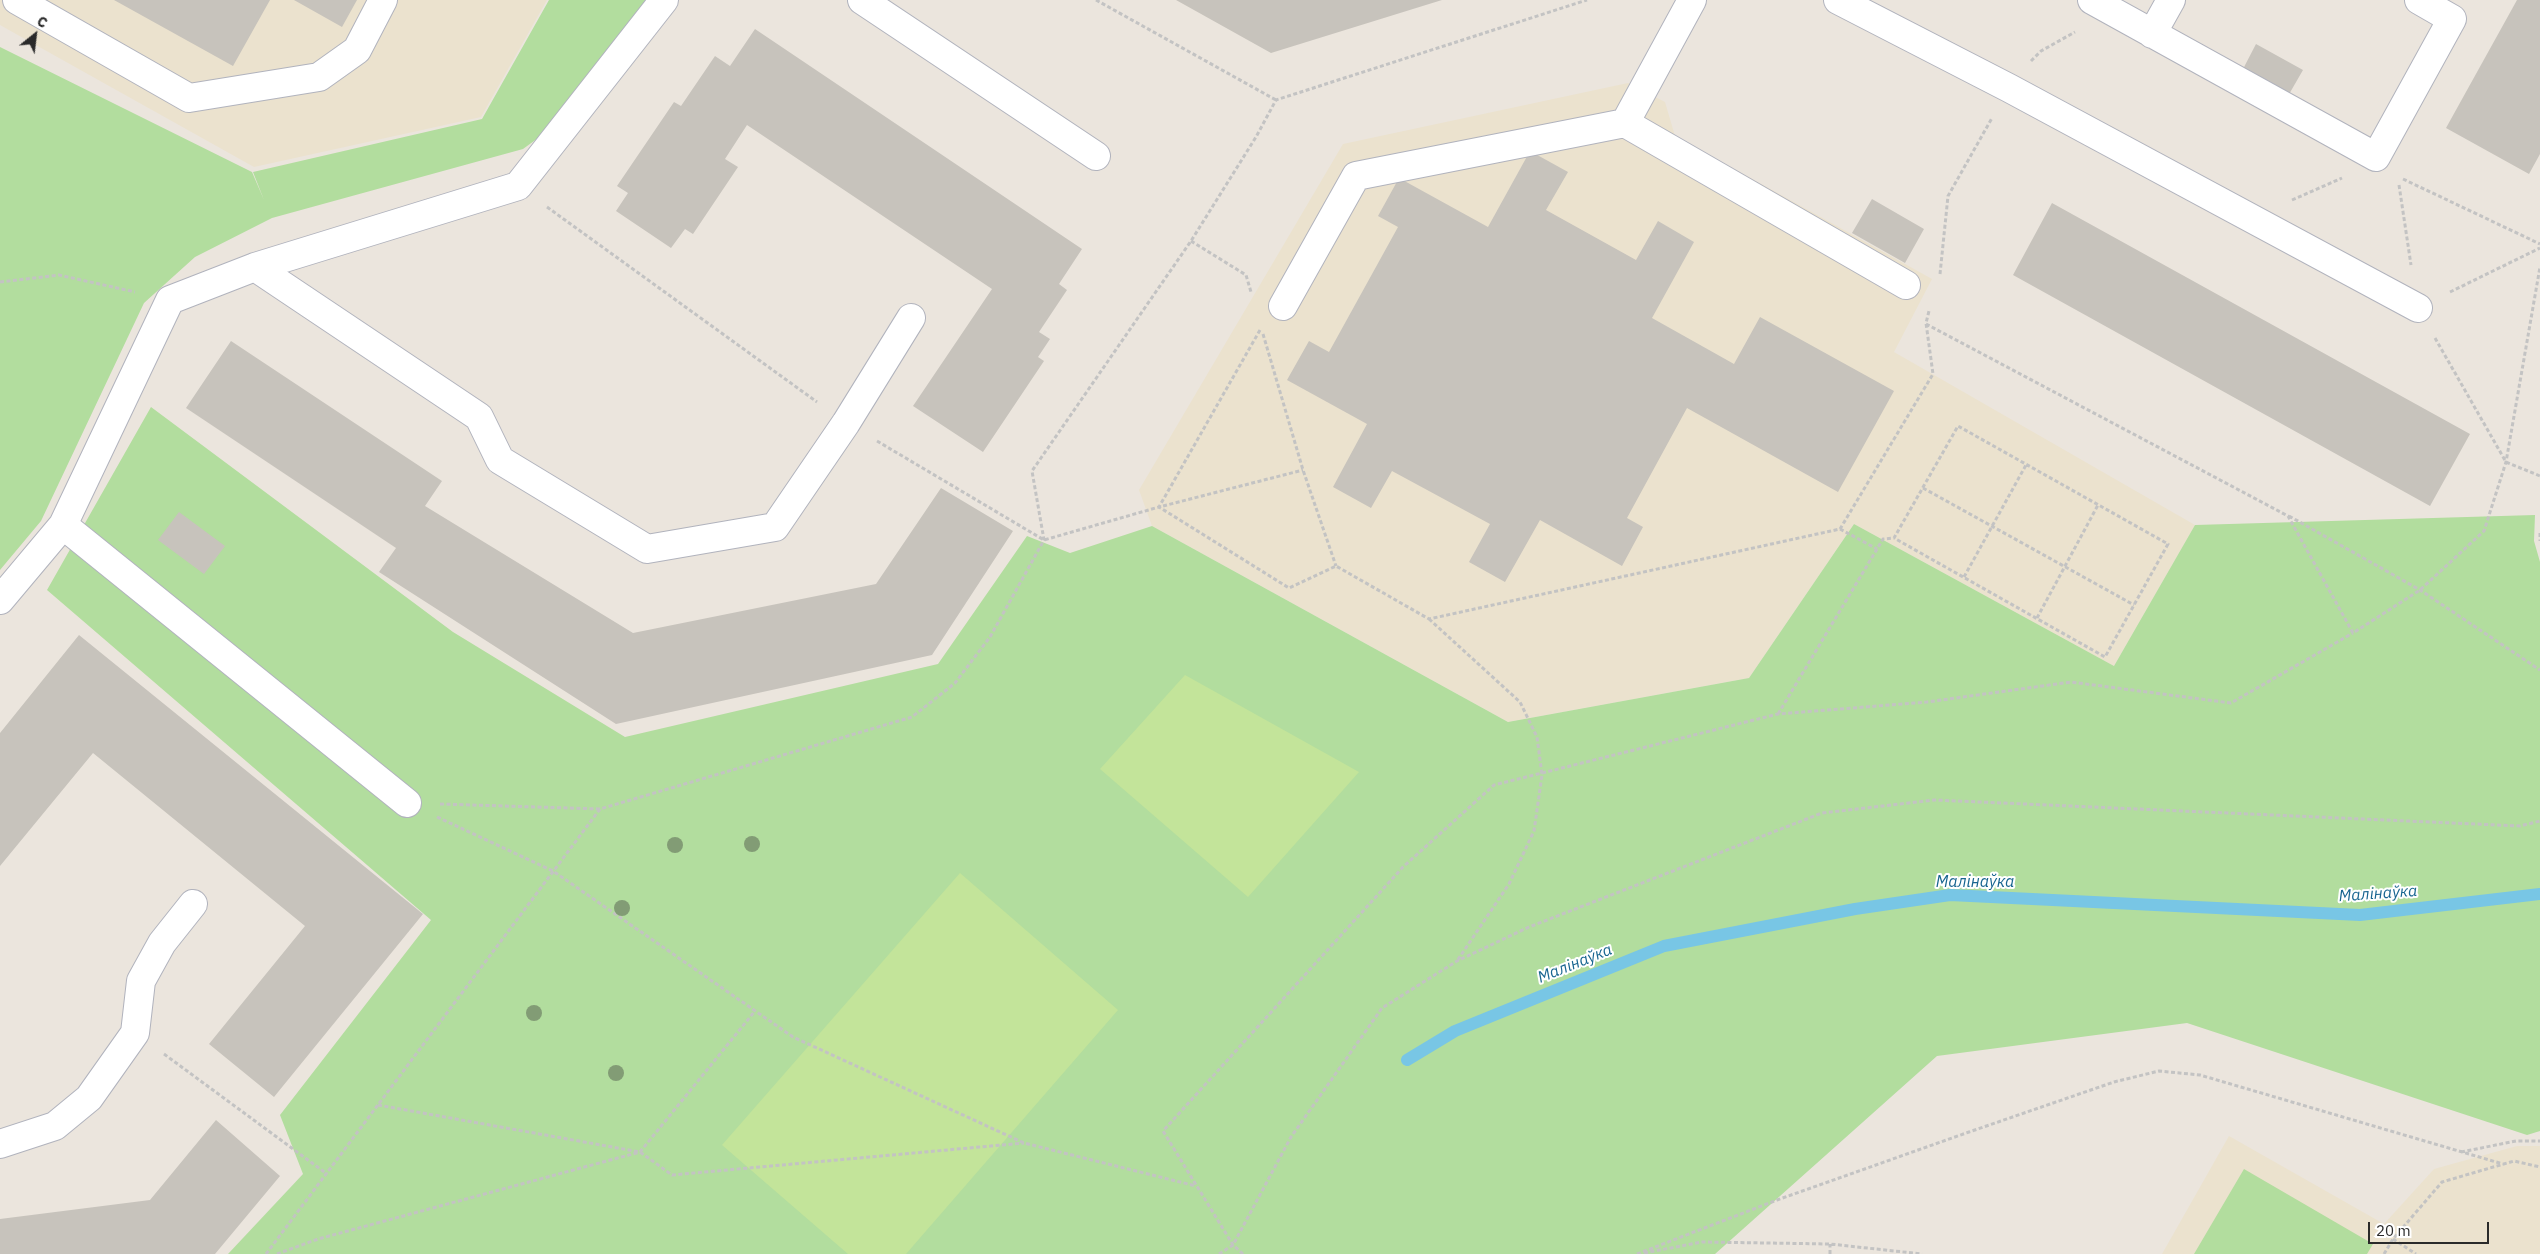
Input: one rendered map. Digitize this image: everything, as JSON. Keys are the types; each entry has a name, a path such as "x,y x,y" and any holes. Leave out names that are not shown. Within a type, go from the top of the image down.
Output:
{"lane":[{"path":"18,0 189,98 319,77 357,50 383,0"},
{"path":"0,600 63,525 170,300 256,267 518,186 664,0"},
{"path":"862,0 1096,156"},
{"path":"1625,123 1692,0"},
{"path":"1838,0 2009,88 2418,308"},
{"path":"2092,0 2376,157 2452,19 2419,0"},
{"path":"2152,34 2171,0"},
{"path":"1283,306 1356,176 1625,123 1906,284"},
{"path":"256,267 479,417 500,460 647,549 775,527 846,423 911,318"},
{"path":"63,525 407,804"},
{"path":"0,1144 56,1126 89,1098 135,1033 141,981 162,943 193,904"}],"path":[{"path":"1096,0 1276,100"},
{"path":"407,804 600,808 912,717 955,683 984,645 1044,540 1032,471 1191,241 1276,100 1587,0"},
{"path":"1939,281 1948,196 2009,88 2040,51 2080,30"},
{"path":"2397,176 2540,246"},
{"path":"518,186 846,423 1044,540 1159,507 1303,470"},
{"path":"1191,241 1246,275 1252,296"},
{"path":"2418,308 2540,246"},
{"path":"1243,1254 1233,1245 1164,1131 1403,866 1494,785 1542,775 1778,714 1927,702 2071,682 2231,703 2352,633 2420,590 2484,531 2506,462 2540,268"},
{"path":"0,282 59,275 170,300"},
{"path":"1840,529 1933,374 1926,323 1931,306"},
{"path":"1926,323 2288,516 2420,590 2540,670"},
{"path":"1159,507 1261,327 1303,470 1336,566 1429,619 1520,702 1537,737 1542,775 1534,832 1509,884 1457,962"},
{"path":"1778,714 1884,539 1894,538 2105,656 2168,544 1958,426 1894,538"},
{"path":"2506,462 2540,476"},
{"path":"1964,577 2026,465"},
{"path":"1924,488 2134,605"},
{"path":"2037,618 2098,506"},
{"path":"1159,507 1288,588 1336,566"},
{"path":"2288,516 2352,633"},
{"path":"1429,619 1840,529 1877,550"},
{"path":"2540,533 2540,541"},
{"path":"1219,1254 1233,1245 1291,1137 1382,1008 1457,962 1529,927 1822,813 1934,800 2520,826 2540,821"},
{"path":"407,804 553,872 793,1037 1024,1143 1196,1186"},
{"path":"266,1254 600,808"},
{"path":"278,1254 318,1239 640,1152 755,1011"},
{"path":"135,1033 326,1174"},
{"path":"1638,1254 1777,1200 1970,1132 2114,1082 2159,1071 2200,1075 2503,1164"},
{"path":"378,1105 640,1152 672,1175 1024,1143"},
{"path":"2460,1152 2516,1141 2540,1141"},
{"path":"2384,1254 2393,1239 2442,1182 2514,1161 2540,1167"},
{"path":"2393,1239 2416,1254"},
{"path":"1638,1254 1702,1242 1830,1244 1922,1254"},
{"path":"1830,1244 1830,1254"}],"shaded area":[{"path":"0,0 547,0 481,117 254,167 0,25"},
{"path":"1628,83 1665,102 1675,136 1932,279 1894,352 2195,525 2114,666 1854,524 1749,678 1508,722 1152,526 1139,490 1343,144"},
{"path":"2229,1136 2384,1224 2434,1169 2517,1146 2540,1146 2540,1254 2162,1254"}],"green space":[{"path":"549,0 651,0 545,133 523,149 272,218 195,257 144,303 41,521 0,570 0,47 252,172 264,200 253,172 482,119"},
{"path":"151,407 453,632 625,737 938,664 1027,536 1070,553 1152,526 1508,722 1749,678 1854,524 2114,666 2195,525 2535,515 2534,541 2540,562 2540,1131 2527,1135 2187,1023 1937,1056 1715,1254 228,1254 303,1174 280,1115 431,920 47,590"},
{"path":"1185,675 1359,772 1248,897 1100,769"},
{"path":"960,873 1118,1010 906,1254 848,1254 722,1145"},
{"path":"2244,1169 2373,1244 2367,1254 2194,1254"}],"building":[{"path":"114,0 270,0 233,66"},
{"path":"294,0 357,0 342,27"},
{"path":"1176,0 1442,0 1271,53"},
{"path":"2517,0 2540,0 2540,154 2529,174 2446,128"},
{"path":"755,29 1082,249 1059,284 1067,290 1039,332 1050,339 1038,357 1044,361 983,452 913,406 992,289 747,125 725,159 738,167 693,234 685,229 671,248 616,211 628,193 617,186 674,102 681,106 715,56 730,66"},
{"path":"2256,44 2303,70 2288,96 2242,71"},
{"path":"1530,151 1568,172 1546,210 1636,260 1658,221 1694,242 1652,318 1734,364 1760,317 1894,391 1838,492 1687,408 1627,518 1643,527 1622,566 1540,520 1505,582 1469,562 1490,524 1392,471 1371,508 1333,487 1367,424 1287,380 1309,341 1329,352 1398,227 1378,216 1399,178 1488,227"},
{"path":"1872,199 1924,229 1905,263 1852,233"},
{"path":"2052,203 2470,434 2430,506 2013,275"},
{"path":"231,341 442,481 425,506 633,633 876,584 941,488 1013,531 932,655 616,724 379,572 396,548 186,408"},
{"path":"179,512 225,546 204,574 158,540"},
{"path":"79,635 423,914 274,1097 209,1044 305,926 93,753 0,866 0,733"},
{"path":"216,1120 280,1176 215,1254 0,1254 0,1219 150,1200"}],"waterway":[{"name":"Малінаўка","path":"1407,1060 1455,1031 1664,946 1855,909 1950,895 2360,915 2540,894"}]}
